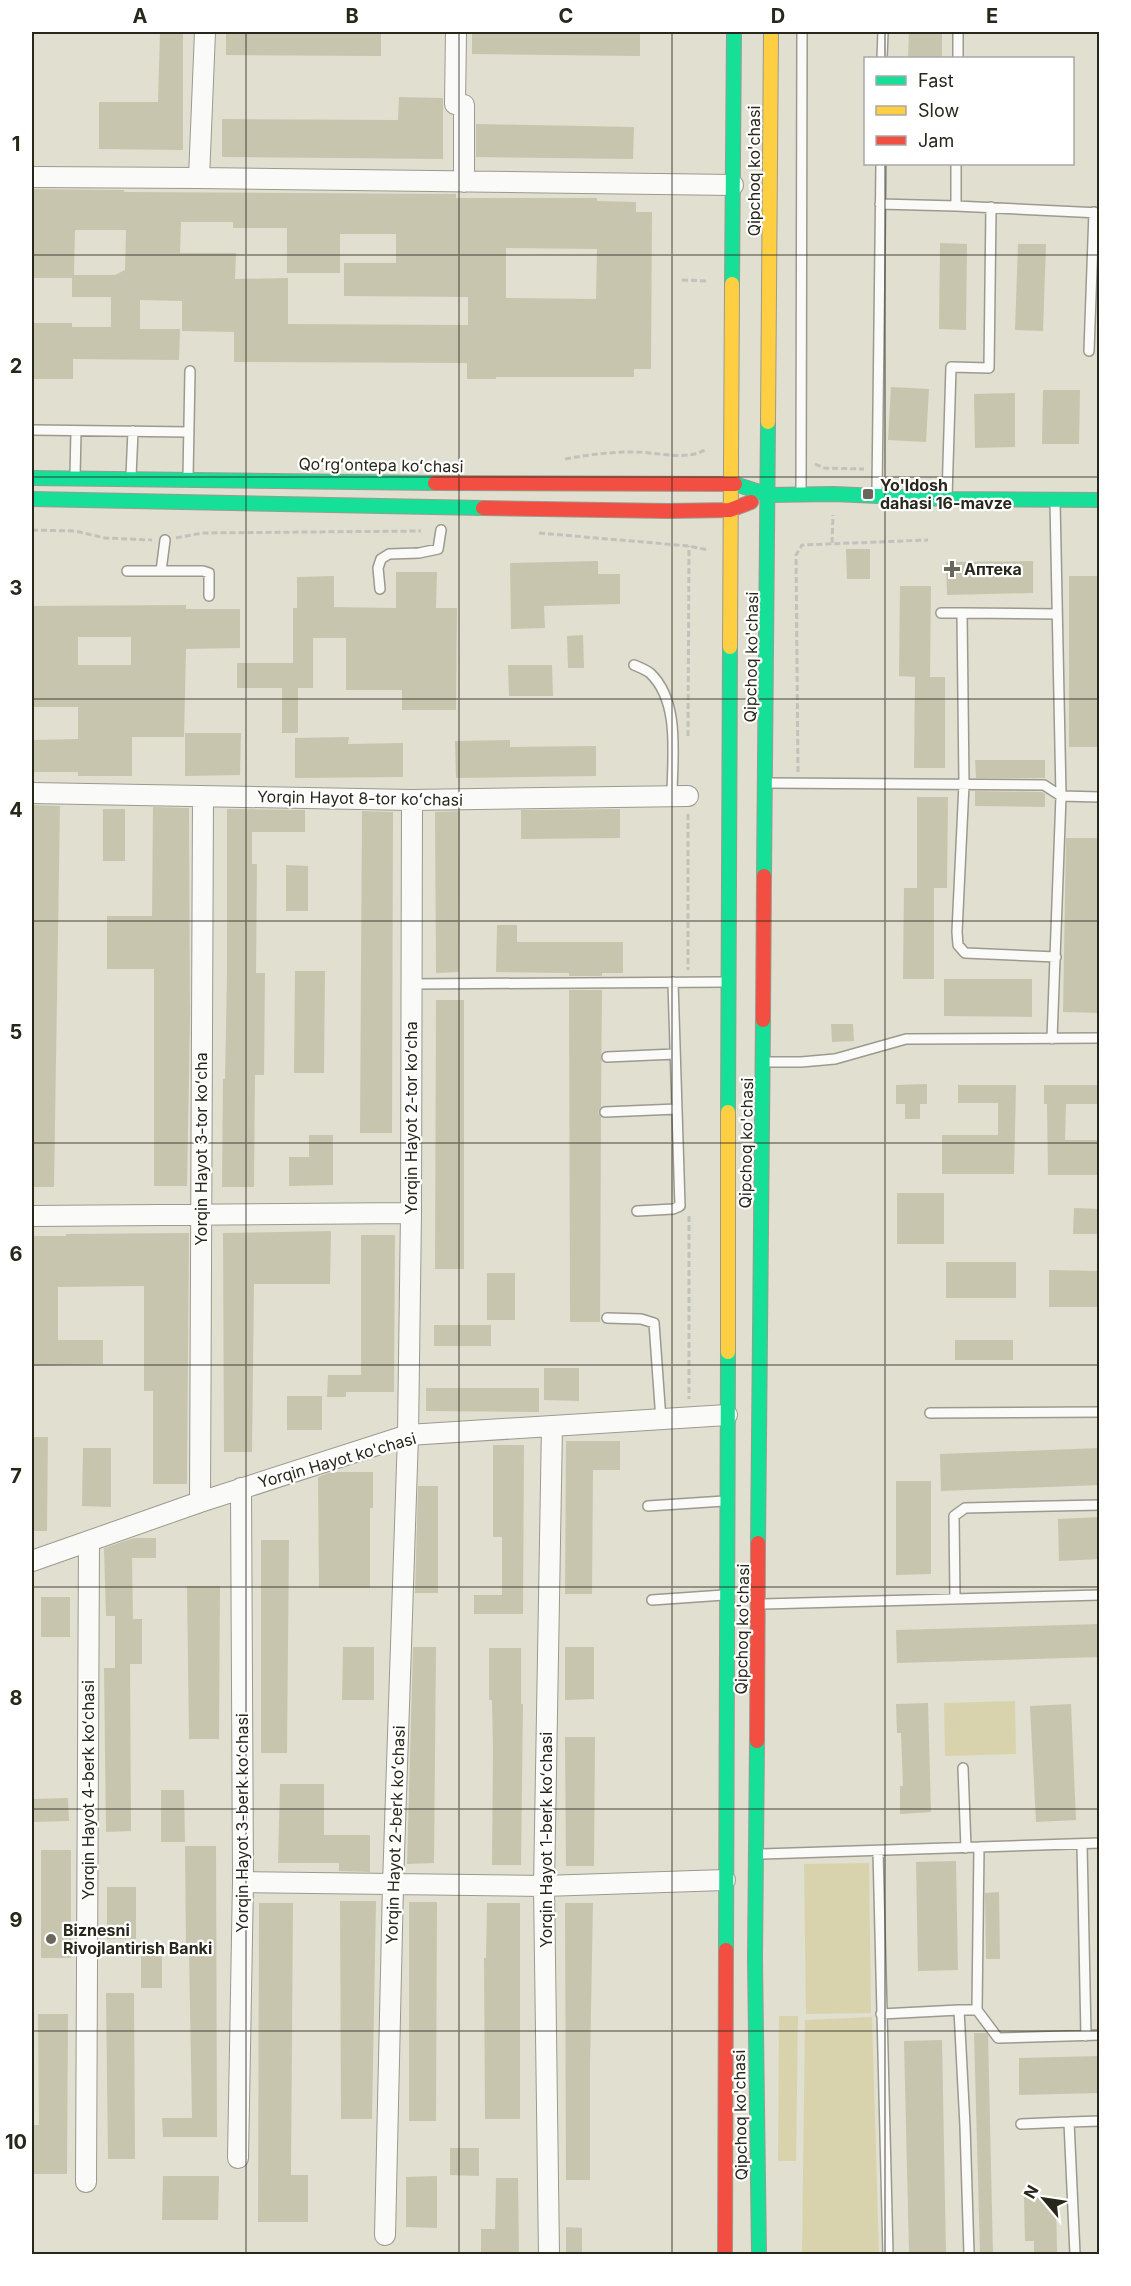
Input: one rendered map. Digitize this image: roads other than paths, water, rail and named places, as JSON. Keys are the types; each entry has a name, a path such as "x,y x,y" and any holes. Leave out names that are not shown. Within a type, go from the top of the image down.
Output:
{"main road":[{"name":"Qipchoq ko'chasi","path":"725,2254 730,483 734,32"},
{"name":"Qipchoq ko'chasi","path":"759,2254 755,1960 769,495 771,32"},
{"name":"Qoʻrgʻontepa koʻchasi","path":"32,478 730,483 769,495"},
{"path":"32,498 668,511 730,510 769,495 801,494 947,499 1100,500"},
{"path":"726,1666 733,1659 743,1657 758,1665"},
{"path":"725,1959 741,1968 755,1960"}],"street":[{"path":"199,178 205,32"},
{"path":"456,32 455,104 464,105 465,182"},
{"path":"32,177 733,185"},
{"name":"Yorqin Hayot 8-tor koʻchasi","path":"32,793 412,800 680,796"},
{"name":"Yorqin Hayot 3-tor koʻcha","path":"200,1502 203,796"},
{"name":"Yorqin Hayot 2-tor koʻcha","path":"408,1436 412,800"},
{"path":"32,1216 411,1214"},
{"name":"Yorqin Hayot ko'chasi","path":"32,1561 241,1488 408,1436 727,1415"},
{"name":"Yorqin Hayot 1-berk koʻchasi","path":"549,2254 544,1886 552,1426"},
{"name":"Yorqin Hayot 2-berk koʻchasi","path":"385,2235 393,1885 408,1436"},
{"name":"Yorqin Hayot 3-berk koʻchasi","path":"238,2158 243,1882 241,1488"},
{"name":"Yorqin Hayot 4-berk koʻchasi","path":"86,2182 89,1541"},
{"path":"243,1882 544,1886 725,1880"}],"lane":[{"path":"801,494 802,32"},
{"path":"882,57 883,32"},
{"path":"958,32 958,57"},
{"path":"877,495 881,165"},
{"path":"956,165 956,206"},
{"path":"880,204 1097,212 1089,351"},
{"path":"947,499 951,367 989,368 991,207"},
{"path":"188,479 190,371"},
{"path":"32,430 189,432"},
{"path":"75,478 76,431"},
{"path":"131,479 134,431"},
{"path":"1052,1039 1061,796 1054,500"},
{"path":"380,590 378,568 381,559 389,554 419,553 438,549 441,530"},
{"path":"161,571 165,540"},
{"path":"127,571 203,571 209,573 209,596"},
{"path":"941,613 1057,614"},
{"path":"962,613 964,784 958,945 965,953 1056,957"},
{"path":"634,665 650,673 663,692 670,712 680,796"},
{"path":"766,783 1044,785 1061,796 1100,797"},
{"path":"637,1211 674,1209 680,1206 673,982"},
{"path":"411,984 729,982"},
{"path":"764,1062 835,1059 906,1039 1100,1038"},
{"path":"607,1057 675,1054"},
{"path":"605,1112 677,1109"},
{"path":"607,1318 641,1319 654,1323 661,1420"},
{"path":"930,1413 1100,1412"},
{"path":"648,1506 727,1501"},
{"path":"955,1598 954,1516 965,1508 1100,1505"},
{"path":"652,1600 726,1595"},
{"path":"758,1604 1100,1595"},
{"path":"963,1768 966,1848"},
{"path":"756,1854 1100,1843"},
{"path":"1082,1844 1086,2036"},
{"path":"979,1847 977,2010 998,2038 1100,2035"},
{"path":"878,1851 888,2254"},
{"path":"959,2010 966,2126 969,2254"},
{"path":"881,2014 977,2010"},
{"path":"1021,2124 1100,2121"},
{"path":"1070,2122 1075,2254"}],"place":[{"name":"Yo'ldosh dahasi 16-mavze","path":"868,494"},
{"name":"Аптека","path":"952,569"},
{"name":"Biznesni Rivojlantirish Banki","path":"51,1939"}]}
